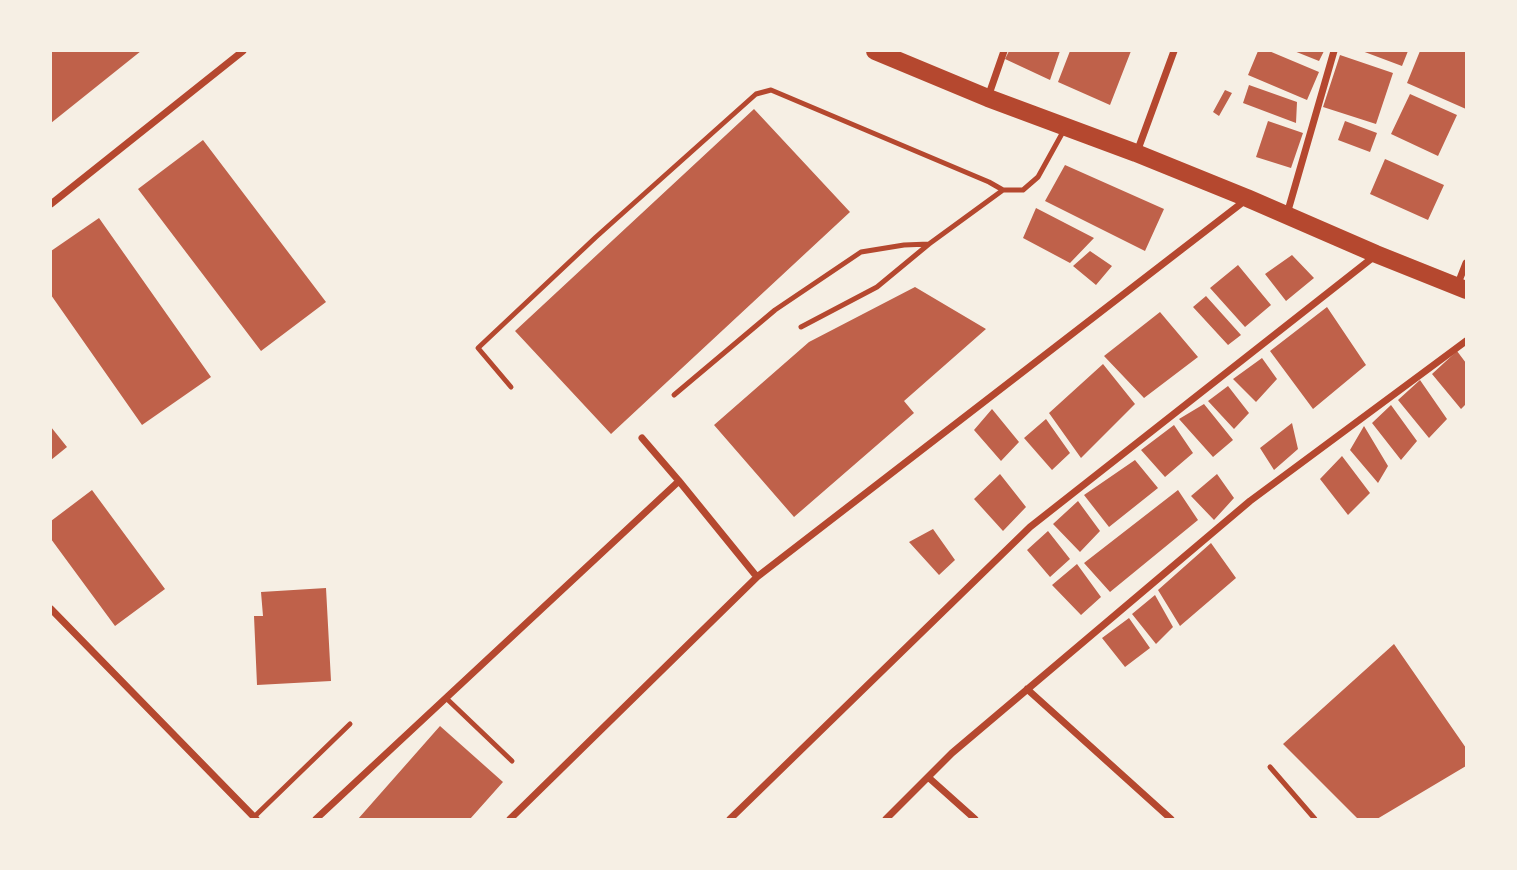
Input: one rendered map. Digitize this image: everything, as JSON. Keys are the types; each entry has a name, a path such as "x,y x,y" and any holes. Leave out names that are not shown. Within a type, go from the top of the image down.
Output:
{"main road":[{"path":"875,51 988,98 1136,153 1462,288"}],"street":[{"path":"51,204 243,51"},
{"path":"988,98 1004,51"},
{"path":"1136,153 1174,51"},
{"path":"1287,215 1334,51"},
{"path":"510,819 757,577 1247,198"},
{"path":"730,819 1030,527 1376,254"},
{"path":"1462,288 1466,263"},
{"path":"886,819 952,753 1250,501 1466,341"},
{"path":"642,438 757,577"},
{"path":"316,819 679,481"},
{"path":"51,609 255,818"},
{"path":"1027,689 1171,819"},
{"path":"928,777 975,819"}],"lane":[{"path":"511,387 478,348 596,237 756,94 771,90 1003,190 1023,190 1038,177 1066,127"},
{"path":"801,327 877,287 929,244 1003,190"},
{"path":"674,395 775,310 860,252 929,244"},
{"path":"446,698 512,761"},
{"path":"255,818 350,724"},
{"path":"1270,767 1315,819"}],"building":[{"path":"51,51 141,51 51,123"},
{"path":"1009,51 1060,51 1050,80 1005,59"},
{"path":"1070,51 1131,51 1110,105 1058,82"},
{"path":"1258,51 1269,51 1319,72 1307,100 1248,75"},
{"path":"1294,51 1324,51 1319,61"},
{"path":"1362,51 1408,51 1402,66"},
{"path":"1420,51 1466,51 1466,109 1407,83"},
{"path":"1340,55 1393,73 1376,124 1323,107"},
{"path":"1249,85 1297,102 1296,123 1243,103"},
{"path":"1225,90 1232,93 1219,116 1213,112"},
{"path":"1410,94 1457,115 1438,156 1391,134"},
{"path":"754,109 850,212 611,434 515,331"},
{"path":"1268,121 1303,133 1291,168 1256,157"},
{"path":"1345,121 1377,133 1370,152 1338,140"},
{"path":"203,140 326,302 261,351 138,189"},
{"path":"1385,159 1444,185 1428,220 1370,194"},
{"path":"1065,165 1164,209 1145,251 1045,201"},
{"path":"1036,208 1094,238 1070,263 1023,238"},
{"path":"99,218 211,377 142,425 51,295 51,251"},
{"path":"1090,251 1112,266 1096,285 1073,266"},
{"path":"1292,255 1314,278 1286,301 1265,274"},
{"path":"1238,265 1271,305 1245,327 1210,288"},
{"path":"915,287 986,329 904,401 914,413 794,517 714,425 809,342"},
{"path":"1206,296 1241,335 1228,345 1193,307"},
{"path":"1327,307 1366,365 1313,409 1270,351"},
{"path":"1160,312 1198,357 1144,398 1104,356"},
{"path":"1457,351 1466,363 1466,404 1461,409 1432,374"},
{"path":"1262,358 1277,379 1256,402 1233,379"},
{"path":"1103,364 1135,404 1081,458 1049,413"},
{"path":"1420,380 1447,419 1429,438 1398,400"},
{"path":"1228,386 1249,413 1234,429 1208,401"},
{"path":"1204,404 1233,440 1213,457 1179,419"},
{"path":"1391,405 1417,441 1401,460 1372,423"},
{"path":"992,409 1019,442 1001,461 974,430"},
{"path":"1046,419 1070,453 1052,470 1024,438"},
{"path":"1292,423 1298,449 1274,470 1260,448"},
{"path":"1174,425 1193,453 1165,477 1141,450"},
{"path":"1364,426 1388,466 1378,483 1350,450"},
{"path":"51,427 67,447 51,460"},
{"path":"1342,456 1370,493 1348,515 1320,479"},
{"path":"1135,460 1158,488 1109,527 1084,495"},
{"path":"1000,474 1026,507 1003,531 974,499"},
{"path":"1217,474 1234,498 1214,520 1191,496"},
{"path":"92,490 165,589 115,626 51,539 51,521"},
{"path":"1178,490 1198,520 1110,592 1084,563"},
{"path":"1078,501 1100,531 1080,552 1053,524"},
{"path":"933,529 955,560 939,575 909,542"},
{"path":"1048,531 1070,559 1050,577 1027,550"},
{"path":"1211,543 1236,578 1180,626 1158,590"},
{"path":"1077,564 1101,597 1081,615 1052,585"},
{"path":"326,588 331,681 257,685 254,616 263,616 261,592"},
{"path":"1155,595 1173,627 1156,644 1132,614"},
{"path":"1129,618 1150,648 1125,667 1102,638"},
{"path":"1394,644 1466,748 1466,766 1377,819 1358,819 1283,744"},
{"path":"440,726 503,782 470,819 358,819"}]}
